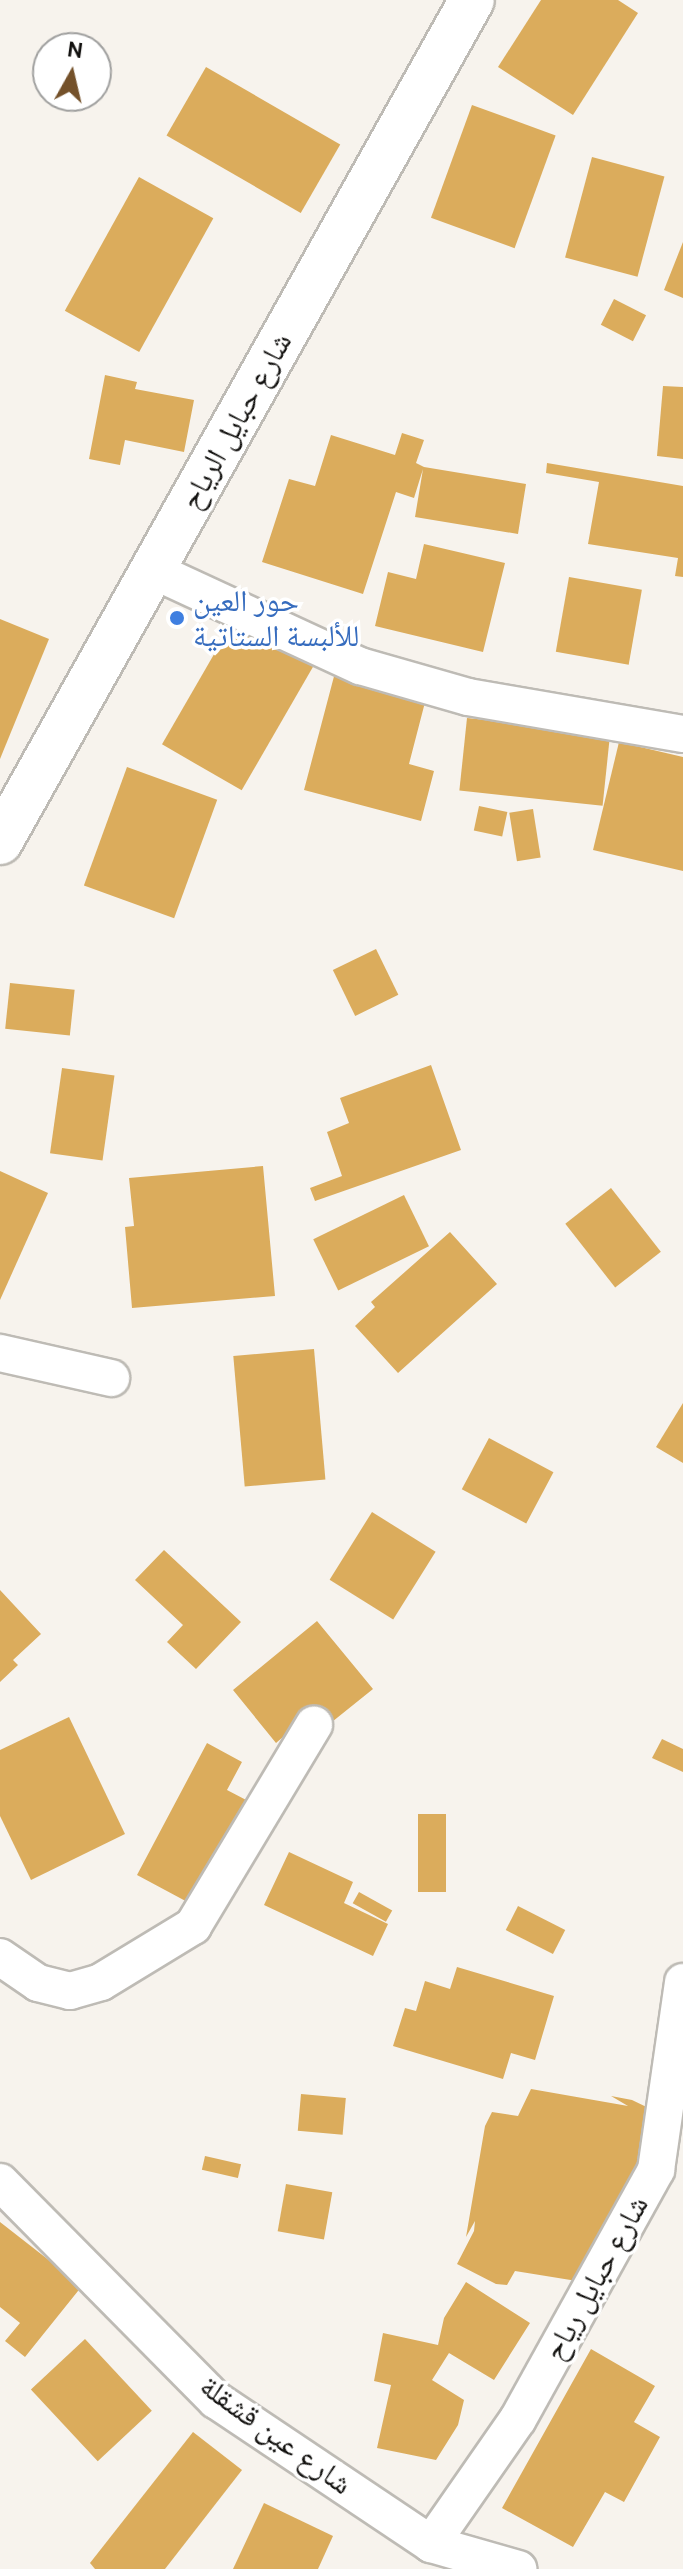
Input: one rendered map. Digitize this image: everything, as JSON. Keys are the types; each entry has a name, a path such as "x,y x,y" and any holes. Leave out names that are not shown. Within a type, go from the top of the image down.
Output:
{"street":[{"name":"شارع حبايل الرياح","path":"0,842 472,0"},
{"path":"152,570 360,666 468,697 683,734"},
{"path":"0,1353 111,1378"},
{"path":"0,1957 38,1983 70,1991 101,1982 193,1926 314,1725"},
{"name":"شارع حبايل رياح","path":"431,2544 518,2419 656,2170 683,1982"},
{"name":"شارع عين قشقلة","path":"0,2182 216,2400 431,2544 518,2569"}],"building":[{"path":"541,0 618,0 638,13 573,115 498,67"},
{"path":"206,67 340,144 301,213 166,135"},
{"path":"472,105 556,135 515,248 431,218"},
{"path":"592,157 664,176 638,277 565,257"},
{"path":"139,177 213,218 139,352 65,311"},
{"path":"683,242 683,298 664,290"},
{"path":"614,299 646,315 633,341 601,325"},
{"path":"105,375 137,382 135,389 194,400 184,452 125,440 120,465 89,459"},
{"path":"663,386 683,387 683,459 657,456"},
{"path":"402,433 424,440 416,463 424,467 526,484 518,534 415,517 423,469 414,498 396,492 363,594 262,562 289,479 315,486 331,435 395,455"},
{"path":"547,463 683,486 683,577 675,576 678,558 588,544 599,482 546,473"},
{"path":"424,544 505,563 483,652 375,626 388,572 416,579"},
{"path":"569,577 642,590 629,665 556,652"},
{"path":"239,611 319,657 242,790 162,744"},
{"path":"0,619 49,639 0,759"},
{"path":"337,665 430,683 409,764 434,771 421,821 304,790"},
{"path":"467,718 610,733 603,806 459,791"},
{"path":"619,742 683,757 683,871 593,850"},
{"path":"127,767 217,800 174,918 84,885"},
{"path":"479,806 507,812 502,836 474,830"},
{"path":"533,809 541,857 517,861 509,813"},
{"path":"376,949 398,995 355,1016 333,970"},
{"path":"10,983 75,990 70,1036 5,1029"},
{"path":"431,1065 461,1150 315,1201 310,1188 342,1176 327,1132 349,1123 340,1098"},
{"path":"62,1068 114,1075 103,1161 50,1153"},
{"path":"263,1166 275,1296 132,1308 125,1227 134,1226 129,1178"},
{"path":"0,1171 48,1193 0,1300"},
{"path":"611,1188 661,1252 615,1288 565,1224"},
{"path":"404,1195 429,1246 338,1291 313,1239"},
{"path":"450,1232 497,1284 398,1373 355,1326 375,1307 371,1302"},
{"path":"314,1349 325,1480 245,1487 233,1356"},
{"path":"683,1403 683,1463 656,1447"},
{"path":"489,1438 553,1472 526,1523 462,1489"},
{"path":"372,1512 436,1552 393,1620 330,1580"},
{"path":"164,1550 241,1622 196,1669 167,1642 183,1625 135,1580"},
{"path":"0,1590 41,1634 13,1660 18,1665 0,1682"},
{"path":"317,1621 373,1689 302,1746 290,1731 276,1743 233,1690"},
{"path":"69,1717 125,1834 31,1880 0,1816 0,1750"},
{"path":"662,1739 683,1749 683,1772 652,1758"},
{"path":"207,1743 242,1762 227,1790 250,1802 193,1905 137,1875"},
{"path":"418,1814 446,1814 446,1892 418,1892"},
{"path":"289,1852 353,1882 344,1903 388,1924 373,1956 264,1905"},
{"path":"359,1892 392,1910 386,1922 353,1903"},
{"path":"518,1906 565,1930 553,1954 506,1930"},
{"path":"457,1967 554,1996 535,2060 511,2053 503,2079 393,2046 405,2008 416,2011 425,1981 450,1989"},
{"path":"531,2089 628,2106 611,2096 632,2100 659,2113 655,2136 583,2282 515,2271 507,2285 496,2284 457,2264 474,2231 475,2221 466,2237 485,2126 492,2112 518,2116"},
{"path":"301,2094 346,2098 343,2135 298,2131"},
{"path":"205,2156 241,2164 238,2178 202,2170"},
{"path":"286,2184 332,2192 324,2239 278,2231"},
{"path":"0,2222 82,2286 25,2357 5,2341 20,2323 0,2307"},
{"path":"466,2282 530,2323 494,2380 449,2353 432,2380 464,2400 458,2425 436,2460 377,2448 391,2385 374,2381 383,2333 438,2345 444,2318"},
{"path":"85,2339 152,2411 98,2461 31,2389"},
{"path":"591,2349 655,2386 634,2422 660,2437 624,2502 605,2492 573,2547 502,2508"},
{"path":"193,2432 242,2470 165,2569 95,2569 90,2563"},
{"path":"264,2503 333,2536 318,2569 233,2569"}],"place":[{"name":"حور العين للألبسة الستاتية","path":"177,618"}]}
